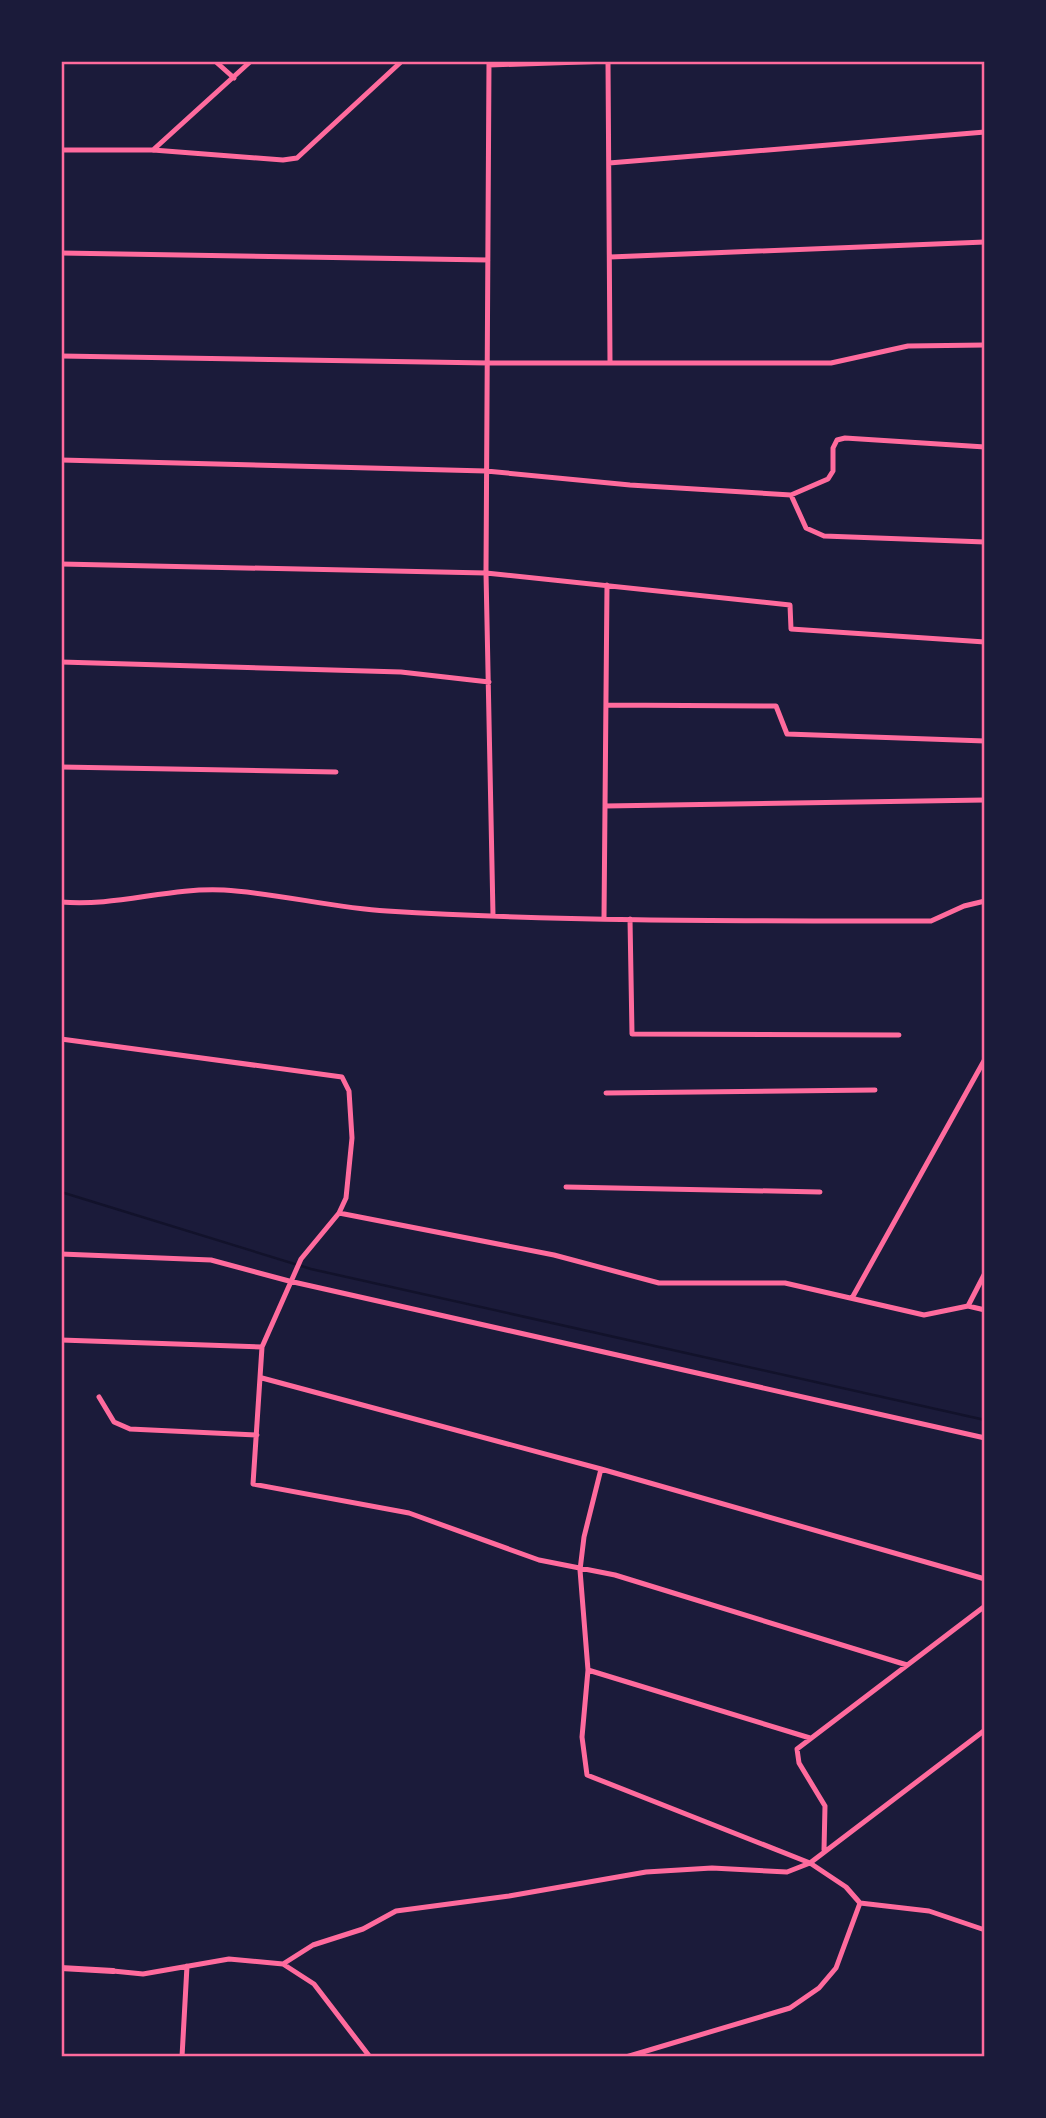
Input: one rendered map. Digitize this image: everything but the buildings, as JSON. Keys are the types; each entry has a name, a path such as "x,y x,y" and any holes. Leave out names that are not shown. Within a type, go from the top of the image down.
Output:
{"street":[{"path":"215,61 234,78"},
{"path":"153,150 251,61"},
{"path":"61,150 153,150 283,160 297,158 402,61"},
{"path":"493,915 486,573 489,63 609,61 610,363"},
{"path":"609,163 985,132"},
{"path":"610,257 985,243"},
{"path":"61,253 488,260"},
{"path":"61,356 488,362 831,363 908,346 985,345"},
{"path":"61,460 486,471 630,485 791,495 828,479 834,471 833,448 837,440 845,438 985,447"},
{"path":"791,495 806,528 824,536 985,542"},
{"path":"61,564 486,573 790,605 791,629 985,642"},
{"path":"604,918 607,585"},
{"path":"61,662 401,672 489,682"},
{"path":"606,705 776,706 788,734 985,741"},
{"path":"61,767 336,772"},
{"path":"605,806 985,800"},
{"path":"61,902 86,904 176,891 224,890 384,911 631,919 931,921 964,906 985,901"},
{"path":"631,919 632,1034 899,1035"},
{"path":"61,1039 342,1077 349,1091 352,1138 346,1198 339,1213 301,1259 262,1347 253,1484 293,1494 409,1513 539,1560 580,1570 615,1574 907,1665"},
{"path":"852,1298 985,1059"},
{"path":"606,1093 876,1090"},
{"path":"566,1187 820,1192"},
{"path":"339,1213 554,1255 659,1283 785,1283 924,1315 968,1306 985,1310"},
{"path":"61,1254 211,1261 289,1282 985,1438"},
{"path":"968,1306 985,1273"},
{"path":"61,1340 262,1347"},
{"path":"262,1378 601,1469 985,1579"},
{"path":"99,1396 114,1422 130,1429 257,1434"},
{"path":"601,1469 583,1537 580,1570 588,1671 582,1737 587,1775 810,1863 846,1887 860,1903 929,1911 985,1930"},
{"path":"824,1850 825,1806 799,1763 797,1749 985,1606"},
{"path":"588,1671 810,1738"},
{"path":"283,1964 313,1945 363,1929 396,1911 509,1896 646,1872 712,1868 787,1872 810,1863 985,1730"},
{"path":"626,2057 790,2008 819,1988 836,1968 860,1903"},
{"path":"61,1968 143,1974 229,1959 283,1964 314,1984 370,2057"},
{"path":"181,2057 187,1966"}],"waterway":[{"path":"61,1192 311,1269 985,1420"}]}
